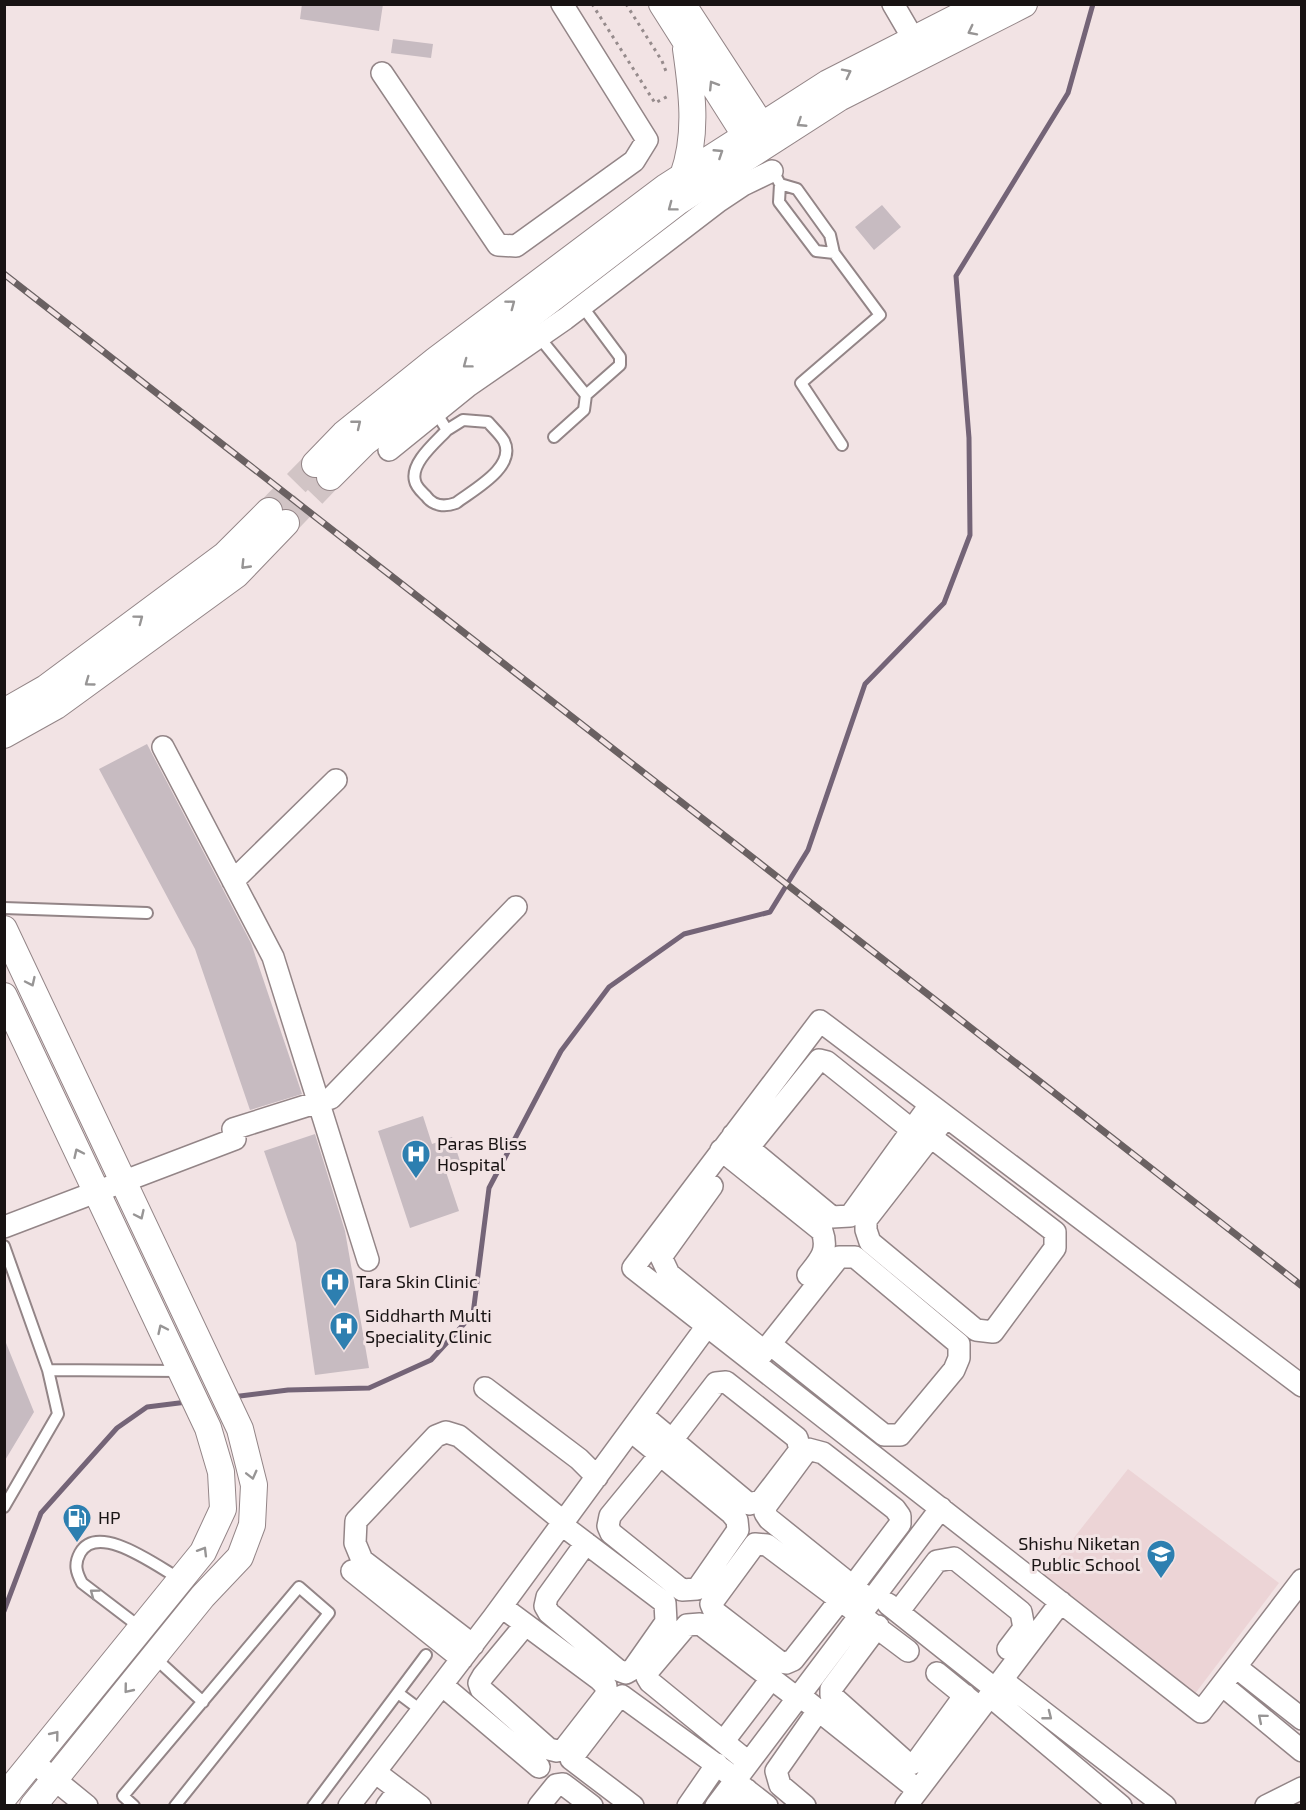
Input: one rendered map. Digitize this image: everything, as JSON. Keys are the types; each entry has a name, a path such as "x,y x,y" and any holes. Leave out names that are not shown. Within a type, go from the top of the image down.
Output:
{"street":[{"path":"381,73 498,245 516,246 634,160 647,140 562,4"},
{"path":"662,4 686,42 764,151"},
{"path":"682,4 764,151"},
{"path":"893,4 914,40"},
{"path":"389,450 435,411 582,306 743,185 764,151 828,83 983,4"},
{"path":"764,151 683,176 436,360 344,434 322,471 364,443 670,208 764,151 840,98 1024,4"},
{"path":"683,176 690,155 692,106 686,42"},
{"path":"4,712 46,688 277,517 236,575 56,706 4,735"},
{"path":"163,747 273,957 368,1260"},
{"path":"233,881 336,780"},
{"path":"4,1227 124,1182 234,1134 332,1098 516,907"},
{"path":"4,929 236,1419 254,1485 252,1525 240,1557 154,1657 33,1806"},
{"path":"4,996 208,1428 221,1472 223,1509 203,1552 4,1797"},
{"path":"1302,1386 820,1021 661,1257 669,1274 756,1352 941,1509 1202,1712 1302,1580"},
{"path":"756,1352 839,1257 847,1255 855,1257 959,1344 959,1358 954,1370 900,1436 884,1435 756,1352 707,1326 633,1268 734,1148 819,1060 827,1062 1055,1232 1055,1248 993,1332 976,1330 870,1242 866,1220 921,1133"},
{"path":"734,1148 832,1217 842,1218 850,1216 938,1111"},
{"path":"734,1148 822,1231 826,1242 824,1255 756,1352"},
{"path":"349,1806 501,1607 707,1326"},
{"path":"636,1423 666,1448 737,1520 738,1530 697,1589 690,1591 682,1590 611,1533 608,1526 610,1516 666,1448 716,1383 726,1382 797,1438 800,1450 761,1501 749,1504 666,1448"},
{"path":"485,1388 579,1459 597,1477"},
{"path":"467,1652 362,1560 355,1543 356,1521 436,1436 446,1432 459,1436 586,1543 665,1603 666,1622 633,1669 626,1673 609,1663 549,1613 545,1606 547,1597 586,1543"},
{"path":"847,1592 765,1513 766,1506 808,1449 823,1453 896,1509 900,1516 900,1524 847,1592 793,1660 786,1663 780,1662 714,1611 711,1604 755,1544 762,1544 847,1592 869,1603 898,1612 986,1691 1121,1806"},
{"path":"716,1806 741,1783 798,1697 941,1509"},
{"path":"878,1626 831,1689 831,1695 911,1764 986,1691 1024,1628 1024,1620 1021,1612 954,1558 937,1561 898,1612"},
{"path":"352,1571 467,1652"},
{"path":"889,1806 910,1793 986,1691 1061,1602"},
{"path":"869,1603 878,1626 908,1651"},
{"path":"501,1607 525,1625 606,1686 606,1695 564,1749 557,1751 549,1749 481,1689 479,1683 525,1625"},
{"path":"741,1783 723,1742 650,1682 647,1677 649,1670 687,1625 693,1623 700,1624 771,1679 818,1711 910,1793"},
{"path":"1236,1667 1302,1719"},
{"path":"937,1673 986,1691 1165,1806"},
{"path":"723,1742 771,1679"},
{"path":"442,1685 539,1767"},
{"path":"1222,1685 1302,1751"},
{"path":"633,1806 571,1759 617,1699 622,1696 717,1764 767,1806"},
{"path":"805,1806 780,1785 776,1771 818,1711"},
{"path":"33,1762 87,1806"},
{"path":"688,1806 717,1764"},
{"path":"375,1772 393,1798 420,1806"},
{"path":"539,1806 556,1785 563,1784 592,1806"},
{"path":"1266,1806 1302,1788"}],"lane":[{"path":"764,151 779,202 816,251 834,253"},
{"path":"764,151 830,235 834,253 880,315 801,383 842,445"},
{"path":"582,306 620,357 620,365 586,395"},
{"path":"539,337 586,395 585,410 554,437"},
{"path":"435,411 447,430"},
{"path":"462,420 488,423 504,441 507,454 502,466 456,503 448,506 430,501 415,483 414,476 425,454 447,430 462,420"},
{"path":"4,908 147,913"},
{"path":"4,1246 48,1370 58,1414 4,1507"},
{"path":"48,1370 184,1376"},
{"path":"141,1629 82,1584 76,1573 76,1561 82,1549 94,1541 113,1542 181,1580"},
{"path":"134,1806 123,1796 299,1587 329,1613 175,1806"},
{"path":"313,1806 426,1655"},
{"path":"154,1657 203,1702"},
{"path":"398,1693 422,1711"}],"path":[{"path":"592,4 655,103 670,95 670,87"},
{"path":"626,4 662,61 669,80"}],"shaded area":[{"name":"Shishu Niketan Public School","path":"1128,1469 1279,1583 1194,1695 1043,1577"}],"building":[{"path":"302,4 383,4 379,31 300,19"},
{"path":"393,39 433,44 431,58 391,53"},
{"path":"882,205 901,227 874,250 855,227"},
{"path":"147,744 251,943 302,1094 250,1110 195,949 99,769"},
{"path":"423,1116 432,1144 452,1137 462,1167 446,1172 459,1211 410,1228 378,1131"},
{"path":"315,1134 345,1231 369,1368 315,1375 296,1243 264,1151"},
{"path":"4,1338 34,1412 4,1462"}],"waterway":[{"path":"232,1397 288,1390 369,1388 431,1360 473,1314 489,1188 561,1051 609,987 684,934 770,912 808,850 865,684 944,603 970,535 969,438 956,276 1068,93 1093,4"},
{"path":"4,1611 41,1513 117,1428 147,1407 187,1402"}],"tunnel":[{"path":"269,511 315,464"},
{"path":"286,523 330,477"}],"railway":[{"path":"4,274 1302,1286"}],"place":[{"name":"Paras Bliss Hospital","path":"416,1180"},
{"name":"Tara Skin Clinic","path":"335,1308"},
{"name":"Siddharth Multi Speciality Clinic","path":"344,1352"},
{"name":"HP","path":"77,1544"},
{"name":"Shishu Niketan Public School","path":"1161,1580"}]}
